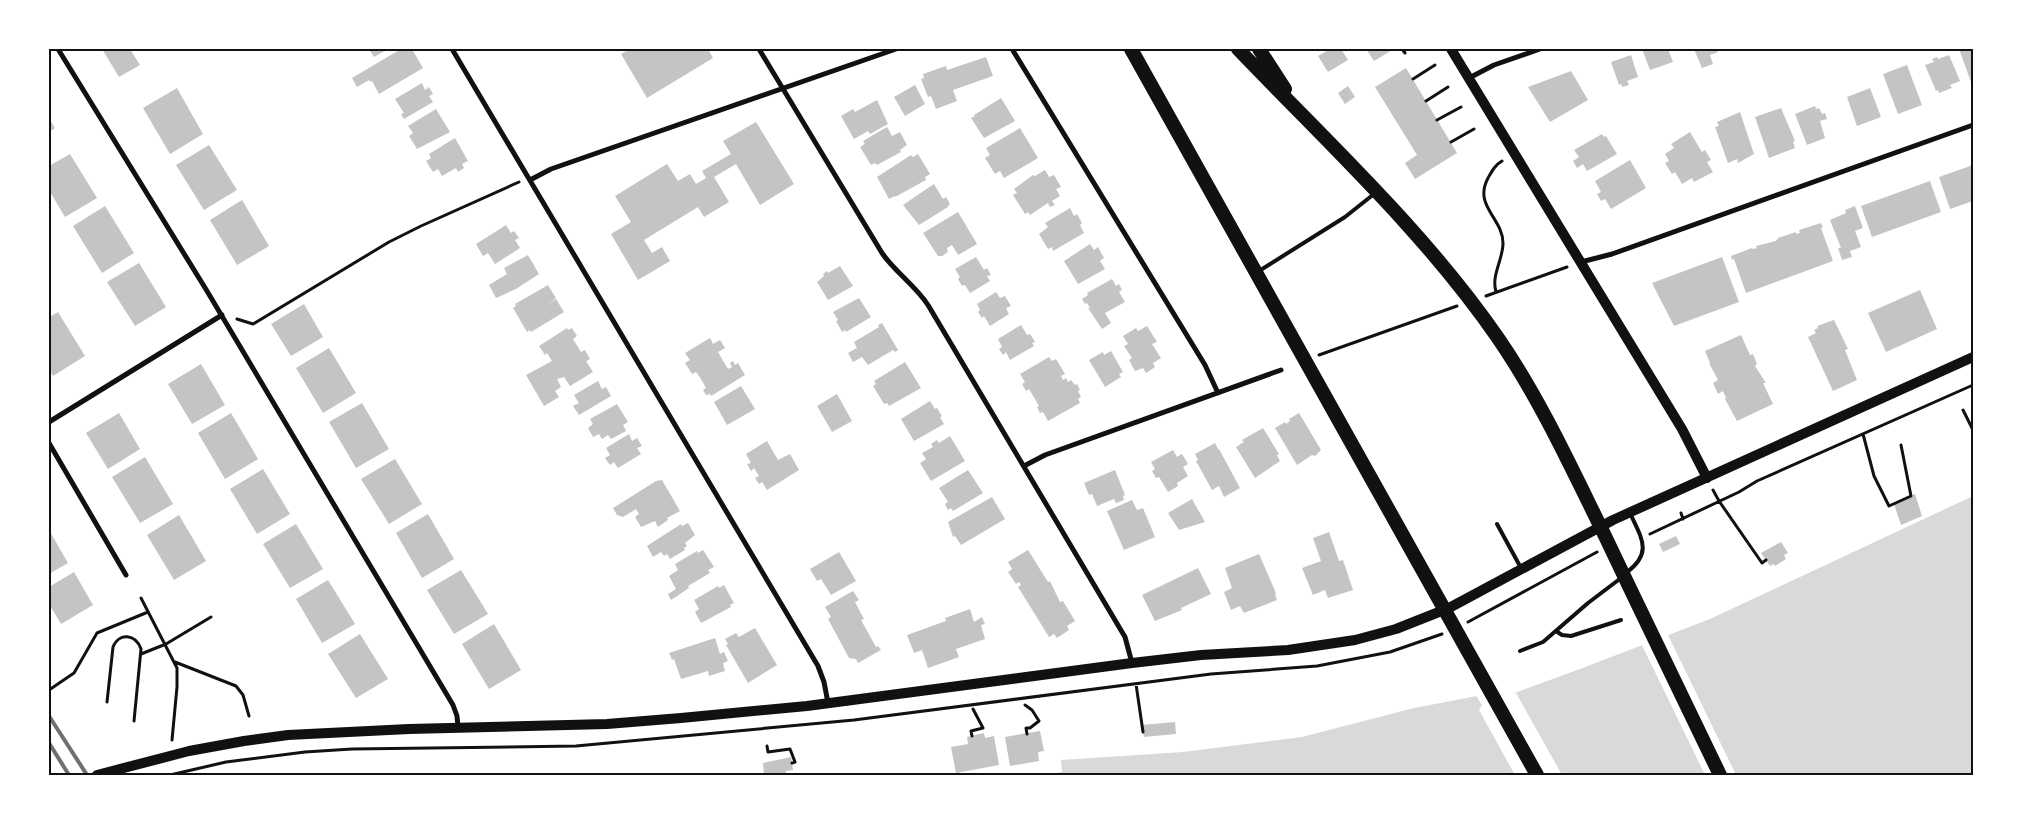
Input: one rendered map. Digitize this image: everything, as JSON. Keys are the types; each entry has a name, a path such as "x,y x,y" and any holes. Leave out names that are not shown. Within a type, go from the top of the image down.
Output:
{"highway":[{"path":"1131,49 1537,775"},
{"path":"1238,49 1432,253 1471,301 1518,370 1584,494 1720,775"},
{"path":"1259,49 1301,115"}],"main road":[{"path":"1451,49 1682,430 1707,478"},
{"path":"97,775 174,754 260,738 336,732 607,724 798,707 1132,663 1288,650 1355,640 1396,628 1449,608 1630,513 1973,357"}],"street":[{"path":"58,49 222,316 453,705 457,716 458,728"},
{"path":"452,49 818,666 826,687 828,703"},
{"path":"759,49 882,252 894,268 923,296 928,304 950,345 1125,637 1132,663"},
{"path":"530,180 551,169 896,49"},
{"path":"1012,49 1205,365 1218,393"},
{"path":"1469,78 1494,65 1540,49"},
{"path":"1581,262 1612,254 1973,124"},
{"path":"49,422 222,316"},
{"path":"1024,466 1045,455 1281,370"},
{"path":"49,443 126,575"}],"lane":[{"path":"1257,272 1345,217 1376,192"},
{"path":"1520,651 1537,646 1641,560 1644,547 1630,513"},
{"path":"1497,524 1522,569"},
{"path":"1556,631 1562,635 1571,636 1621,620"}],"path":[{"path":"1402,49 1405,53"},
{"path":"1412,79 1435,65"},
{"path":"1426,100 1448,87"},
{"path":"1437,120 1461,108"},
{"path":"1451,142 1474,129"},
{"path":"1496,164 1483,190 1487,207 1501,232 1503,241 1502,254 1494,279 1496,292"},
{"path":"253,324 389,242 514,183"},
{"path":"1311,357 1557,270"},
{"path":"1652,533 1757,481 1973,384"},
{"path":"1963,410 1973,430"},
{"path":"1863,434 1874,476 1889,506 1911,496 1901,444"},
{"path":"1744,482 1748,487"},
{"path":"1719,501 1762,562 1766,560"},
{"path":"1681,514 1683,519"},
{"path":"141,598 166,644 174,661 178,676 172,740"},
{"path":"49,690 74,673 97,633 148,612"},
{"path":"141,654 166,644 211,618"},
{"path":"107,702 114,643 121,637 130,637 140,645 141,654 134,722"},
{"path":"174,661 236,686 243,695 249,716"},
{"path":"1136,684 1143,732"},
{"path":"1025,705 1032,710 1039,721 1030,728 1026,728 1026,734"},
{"path":"972,736 971,731 983,728 973,709"},
{"path":"767,746 768,752 790,750 795,762 792,763"},
{"path":"170,775 226,762 295,753 352,749 485,749"}],"shaded area":[{"path":"1973,496 1973,775 1049,775 1062,772 1061,760 1183,752 1302,737 1414,708 1477,696 1482,705 1710,619"}],"pier":[{"path":"1667,633 1736,775 1705,775 1641,643"},
{"path":"1509,692 1511,694 1516,693 1562,775 1515,775 1479,710 1482,705 1475,694 1483,702"}],"building":[{"path":"102,49 130,49 140,65 119,77"},
{"path":"369,49 388,49 374,57"},
{"path":"401,49 412,49 423,68 379,94 372,81 370,82 369,80 357,87 352,78"},
{"path":"630,49 708,49 713,58 647,98 621,54"},
{"path":"1330,49 1341,49 1348,60 1328,72 1318,56"},
{"path":"1366,49 1394,49 1374,61"},
{"path":"1642,49 1668,49 1673,62 1650,70"},
{"path":"1694,49 1717,49 1718,52 1710,55 1713,64 1702,68"},
{"path":"1959,49 1973,49 1973,81 1971,82"},
{"path":"1631,55 1638,77 1627,81 1629,85 1622,87 1621,84 1619,85 1611,62"},
{"path":"1949,55 1960,81 1950,85 1952,88 1939,93 1938,90 1936,91 1925,65 1934,62 1932,59"},
{"path":"986,57 993,76 953,90 957,101 936,109 931,96 928,97 921,79 924,78 923,74 946,66 947,70"},
{"path":"1907,65 1922,105 1898,114 1883,74"},
{"path":"1406,68 1457,153 1415,179 1405,163 1417,155 1375,87"},
{"path":"1571,71 1588,100 1550,122 1528,87"},
{"path":"422,83 425,90 429,87 433,94 429,96 433,102 404,119 401,114 404,113 395,99"},
{"path":"915,85 925,104 905,116 894,97"},
{"path":"1348,86 1355,97 1345,104 1338,93"},
{"path":"177,88 203,134 170,154 143,108"},
{"path":"1870,88 1881,117 1857,126 1847,97"},
{"path":"1001,98 1015,121 984,138 971,118"},
{"path":"877,100 888,124 870,134 868,131 854,139 841,116 853,109 855,112"},
{"path":"1815,106 1816,109 1819,108 1822,114 1825,113 1827,119 1820,121 1825,138 1807,145 1795,114"},
{"path":"1781,108 1795,141 1793,142 1795,148 1769,158 1755,117"},
{"path":"436,109 450,132 417,149 409,136 413,133 408,126"},
{"path":"1740,112 1754,154 1738,163 1737,159 1728,163 1715,127 1719,126 1717,122"},
{"path":"49,118 55,128 49,132"},
{"path":"756,122 794,184 760,205 736,164 714,177 729,202 704,217 698,207 644,240 652,253 662,247 670,261 638,280 611,234 631,222 615,196 667,164 678,181 690,174 696,184 706,178 702,171 731,154 723,141"},
{"path":"887,127 892,136 900,132 907,145 900,150 901,152 877,165 875,163 871,165 860,147 865,144 863,141"},
{"path":"1020,128 1038,158 1004,178 1000,171 995,174 985,158 990,155 986,148"},
{"path":"1690,132 1702,152 1705,150 1711,160 1707,162 1713,172 1694,182 1692,178 1682,184 1675,172 1672,174 1665,163 1669,161 1665,154 1674,148 1671,144"},
{"path":"1602,134 1604,137 1606,136 1617,154 1587,171 1583,164 1577,168 1573,161 1579,157 1574,150"},
{"path":"455,138 468,161 462,164 464,168 458,172 456,168 442,176 438,169 433,172 426,161 431,158 429,154"},
{"path":"209,145 237,190 204,210 176,165"},
{"path":"70,154 97,198 65,217 49,190 49,166"},
{"path":"918,154 930,174 925,177 926,180 889,199 877,177 911,155 913,157"},
{"path":"1630,160 1646,188 1611,209 1605,199 1601,201 1597,194 1601,192 1595,181"},
{"path":"1973,165 1973,201 1950,209 1939,177"},
{"path":"1045,170 1049,177 1054,175 1061,187 1056,189 1060,196 1052,201 1055,205 1050,207 1048,203 1030,215 1028,212 1025,214 1013,195 1017,193 1014,189 1033,175 1035,176"},
{"path":"1930,181 1941,212 1872,237 1861,206"},
{"path":"934,184 943,199 946,197 950,204 919,225 903,205"},
{"path":"242,200 269,246 237,265 210,220"},
{"path":"105,206 134,253 102,273 73,226"},
{"path":"1855,206 1863,228 1855,231 1861,247 1850,251 1852,257 1842,260 1838,248 1841,248 1830,220 1846,213 1845,210"},
{"path":"1070,208 1074,216 1077,214 1082,223 1080,225 1084,233 1053,251 1052,247 1048,249 1039,234 1048,227 1045,223"},
{"path":"958,212 977,244 958,255 952,245 947,248 948,252 938,256 923,233"},
{"path":"1821,223 1823,227 1821,228 1833,261 1746,293 1734,259 1732,260 1731,256 1757,248 1756,246 1776,241 1778,238 1796,232 1796,234 1800,233 1799,230"},
{"path":"506,225 511,233 514,231 519,238 515,240 520,248 495,264 488,253 483,256 476,244"},
{"path":"1090,244 1094,250 1098,247 1104,258 1100,261 1105,269 1078,284 1064,261"},
{"path":"528,255 539,274 516,289 496,298 489,285 507,274 504,268"},
{"path":"976,257 984,270 987,268 991,275 987,276 990,281 970,293 965,285 962,286 958,279 960,277 955,269"},
{"path":"1722,257 1739,302 1674,326 1652,283"},
{"path":"139,263 166,307 135,326 107,282"},
{"path":"840,266 853,286 828,300 817,282 827,271 828,273"},
{"path":"1112,279 1116,286 1119,284 1122,290 1119,292 1125,302 1105,313 1111,323 1102,329 1088,308 1090,308 1087,303 1085,304 1082,299 1088,295 1087,293"},
{"path":"548,285 556,298 548,305 556,299 564,312 531,332 530,330 527,332 513,308 516,306 515,304"},
{"path":"1920,290 1937,329 1886,352 1868,313"},
{"path":"996,292 1000,298 1005,296 1011,306 1006,308 1009,314 990,326 984,316 982,318 978,312 980,310 977,304"},
{"path":"859,298 871,317 846,332 845,330 842,332 833,312"},
{"path":"304,304 323,337 291,356 271,324"},
{"path":"58,312 85,356 53,376 49,369 49,317"},
{"path":"1834,320 1848,349 1845,350 1857,380 1833,391 1808,337 1816,333 1814,330 1818,328 1817,326"},
{"path":"882,323 898,350 895,352 893,350 868,365 862,357 853,362 848,353 857,348 854,342 879,327 878,325"},
{"path":"1021,325 1027,335 1030,334 1035,342 1032,343 1034,346 1010,360 1006,352 1003,355 999,349 1002,347 998,339"},
{"path":"1147,326 1157,342 1152,344 1161,358 1153,363 1155,367 1146,373 1143,368 1135,371 1129,360 1132,358 1124,346 1128,344 1123,336 1136,328 1138,331"},
{"path":"567,328 568,330 572,328 577,336 573,339 581,352 585,350 590,359 586,361 593,372 570,386 564,377 557,379 561,387 555,391 559,397 544,406 526,375 552,361 539,346"},
{"path":"1741,335 1750,355 1753,354 1757,364 1755,366 1766,383 1763,383 1773,404 1737,421 1725,399 1723,391 1718,394 1713,383 1718,380 1705,351"},
{"path":"710,338 713,344 720,340 725,348 718,352 728,369 732,367 730,363 733,361 735,365 738,363 745,375 711,396 710,394 706,395 703,390 706,388 701,379 696,372 692,374 685,363 690,360 685,353"},
{"path":"329,348 356,393 323,413 296,368"},
{"path":"1111,351 1123,372 1119,374 1121,377 1105,387 1089,360 1103,352 1104,355"},
{"path":"1049,357 1052,361 1056,359 1065,374 1061,376 1063,380 1066,378 1068,382 1071,380 1075,385 1077,384 1081,397 1078,399 1080,403 1048,421 1043,412 1040,413 1037,407 1039,406 1029,389 1026,391 1022,384 1025,382 1020,374"},
{"path":"905,362 921,388 889,406 887,403 884,404 873,386 876,384 874,381"},
{"path":"201,364 225,405 192,424 168,384"},
{"path":"598,381 602,389 606,387 611,396 579,415 573,406 579,403 574,395"},
{"path":"741,386 755,409 727,425 714,402"},
{"path":"837,394 852,421 832,432 817,406"},
{"path":"930,401 942,416 940,417 944,424 914,441 901,419"},
{"path":"362,403 389,449 356,468 329,422"},
{"path":"617,404 628,422 623,425 626,431 611,439 608,435 602,439 599,434 593,437 588,428 593,424 590,419"},
{"path":"119,413 140,449 108,469 86,433"},
{"path":"231,413 258,459 225,479 198,433"},
{"path":"1299,413 1321,450 1315,456 1312,455 1297,465 1275,428 1285,422 1286,424 1290,421 1289,419"},
{"path":"1263,428 1279,454 1277,455 1280,461 1255,478 1236,447 1244,442 1242,440"},
{"path":"629,434 632,441 637,438 642,446 637,448 641,454 618,468 614,462 610,465 605,458 610,455 606,448"},
{"path":"950,436 965,461 931,481 920,463 926,459 922,453 933,447 931,444 937,440 939,443"},
{"path":"767,441 778,460 790,454 799,470 767,490 762,482 759,484 755,478 759,476 754,468 751,471 747,464 751,463 746,454"},
{"path":"1215,443 1240,488 1224,497 1219,486 1212,490 1196,461 1198,460 1195,454"},
{"path":"1173,450 1177,457 1182,454 1188,464 1183,467 1188,476 1177,483 1178,486 1168,492 1159,477 1156,478 1152,471 1155,469 1151,462"},
{"path":"145,457 173,504 140,523 112,477"},
{"path":"395,459 422,504 389,524 361,479"},
{"path":"263,469 290,514 257,534 230,489"},
{"path":"968,470 983,493 953,511 951,508 948,510 945,504 948,502 939,488"},
{"path":"1115,470 1125,495 1123,496 1124,500 1116,503 1114,499 1097,506 1092,494 1089,495 1084,483"},
{"path":"662,480 680,511 667,518 668,520 658,527 655,521 641,527 635,517 639,514 636,509 623,517 617,515 613,508 656,481"},
{"path":"1915,494 1922,516 1901,525 1894,504"},
{"path":"992,497 1005,519 961,545 955,536 953,537 948,522"},
{"path":"1192,499 1205,522 1179,530 1168,513"},
{"path":"1132,500 1137,510 1143,508 1155,537 1124,550 1107,511"},
{"path":"428,514 454,559 422,578 396,533"},
{"path":"179,515 206,561 174,580 147,535"},
{"path":"688,523 695,535 685,543 687,546 684,548 685,550 670,559 667,554 664,556 661,552 653,557 647,546 681,524 682,526"},
{"path":"296,524 323,569 290,588 263,544"},
{"path":"49,530 68,563 49,574"},
{"path":"1329,532 1339,561 1343,560 1353,590 1328,598 1325,590 1313,595 1302,568 1321,561 1313,538"},
{"path":"1676,536 1680,544 1663,552 1659,544"},
{"path":"1781,542 1788,553 1784,555 1786,559 1775,566 1774,564 1770,566 1761,553"},
{"path":"703,550 714,567 708,570 710,573 688,586 689,588 671,600 668,594 676,589 669,576 678,570 675,564 697,551 698,553"},
{"path":"1028,550 1048,582 1050,581 1060,602 1063,601 1075,621 1067,626 1069,630 1057,638 1054,634 1049,637 1018,587 1021,585 1019,582 1016,584 1008,572 1012,569 1008,562"},
{"path":"839,552 856,581 831,595 821,579 817,581 810,569"},
{"path":"1259,554 1276,593 1277,600 1244,613 1240,606 1231,610 1224,592 1232,588 1225,568"},
{"path":"1198,568 1211,594 1181,608 1182,610 1155,621 1142,595"},
{"path":"461,570 488,614 454,634 427,590"},
{"path":"74,572 93,605 61,624 49,604 49,587"},
{"path":"328,580 355,624 322,643 296,599"},
{"path":"724,585 734,603 730,605 731,607 701,623 695,612 699,609 694,600 718,586 719,588"},
{"path":"853,591 859,600 855,602 864,619 861,620 876,647 878,646 881,650 858,663 856,659 849,658 828,619 831,617 825,607"},
{"path":"970,609 974,622 982,617 985,624 981,625 985,639 956,649 959,657 928,668 922,650 914,653 907,635 946,621 945,618"},
{"path":"494,624 521,670 489,689 462,644"},
{"path":"755,628 777,665 748,683 726,645 728,644 725,639 736,633 739,637"},
{"path":"360,634 388,679 356,698 328,654"},
{"path":"715,638 720,654 724,652 728,661 723,663 725,671 709,676 708,671 681,679 674,659 672,660 669,653"},
{"path":"1175,722 1176,734 1144,737 1142,725"},
{"path":"1040,731 1044,751 1038,752 1039,761 1010,766 1005,737"},
{"path":"984,733 985,738 994,736 999,765 956,773 951,747 968,744 967,737"},
{"path":"791,757 793,770 786,771 786,775 764,775 763,763"}],"railway":[{"path":"49,716 87,775"},
{"path":"49,743 69,775"}]}
